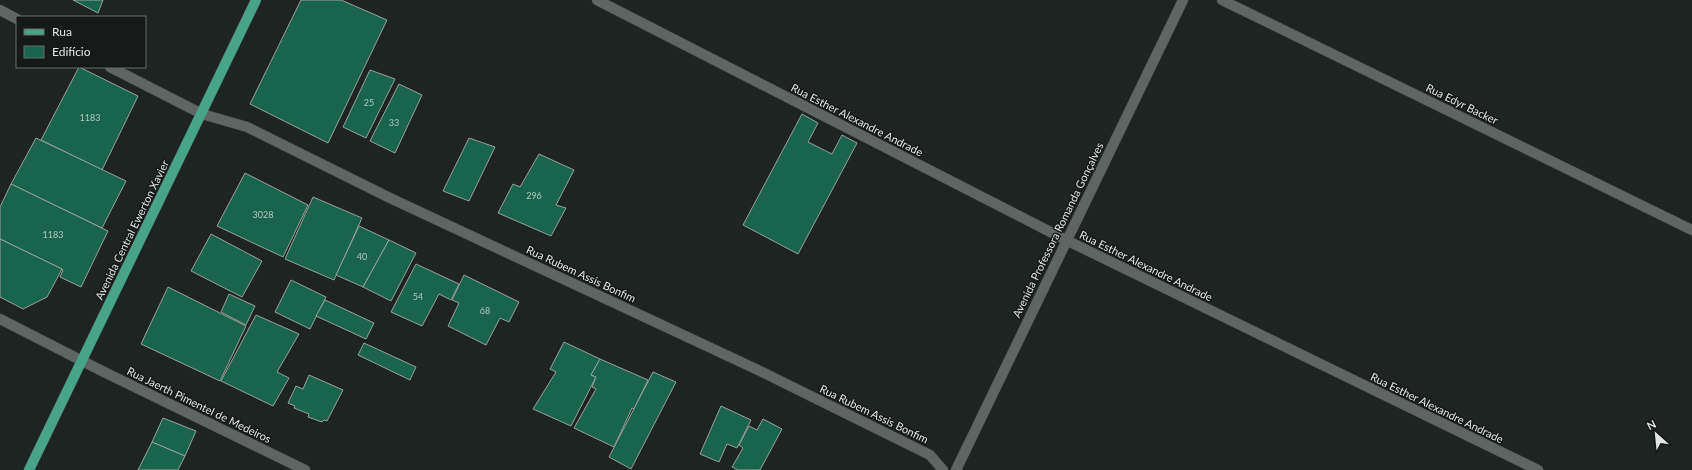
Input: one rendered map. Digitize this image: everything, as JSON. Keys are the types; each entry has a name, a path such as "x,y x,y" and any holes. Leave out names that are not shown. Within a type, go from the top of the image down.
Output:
{"main road":[{"name":"Avenida Central Ewerton Xavier","path":"29,470 256,0"}],"street":[{"name":"Rua Esther Alexandre Andrade","path":"597,0 1066,240 1538,470"},
{"name":"Avenida Professora Romanda Gonçalves","path":"956,470 1183,0"},
{"name":"Rua Edyr Backer","path":"1222,0 1692,230"},
{"path":"0,10 16,18"},
{"name":"Rua Rubem Assis Bonfim","path":"112,68 202,114 247,127 390,198 758,370 930,455 943,470"},
{"name":"Rua Jaerth Pimentel de Medeiros","path":"0,319 305,470"}],"building":[{"path":"73,0 103,0 98,13"},
{"path":"301,0 341,0 387,20 328,143 250,104"},
{"path":"78,68 138,96 102,170 41,140"},
{"path":"370,70 395,79 366,138 343,127"},
{"path":"399,84 422,95 395,153 370,141"},
{"path":"802,114 818,123 808,142 832,154 842,135 857,143 798,254 743,225"},
{"path":"36,138 126,181 102,228 11,184"},
{"path":"469,138 495,147 469,201 443,191"},
{"path":"539,154 574,170 556,205 566,208 551,236 498,213 513,184 520,187"},
{"path":"245,173 308,205 283,257 217,226"},
{"path":"11,184 108,231 81,287 60,277 63,270 62,269 0,239 0,207"},
{"path":"313,197 362,218 334,280 285,259"},
{"path":"359,226 389,240 363,287 336,275"},
{"path":"211,234 262,261 242,297 191,271"},
{"path":"0,239 62,269 47,297 23,309 0,297"},
{"path":"389,240 416,253 391,301 363,287"},
{"path":"416,264 459,284 451,300 439,294 422,326 391,312"},
{"path":"464,275 519,302 509,322 500,318 486,345 448,326 459,303 452,300"},
{"path":"291,280 326,297 310,329 275,312"},
{"path":"168,287 246,326 220,381 141,344"},
{"path":"229,294 255,306 246,325 221,312"},
{"path":"325,300 374,323 366,339 316,316"},
{"path":"256,315 299,334 277,372 289,378 273,406 221,381"},
{"path":"564,342 600,359 591,375 596,377 571,426 533,409 556,372 550,369"},
{"path":"364,343 416,367 410,380 358,355"},
{"path":"600,359 648,380 634,409 632,408 614,447 574,428 596,389 592,387 596,377 591,375"},
{"path":"653,372 676,382 631,469 609,457"},
{"path":"309,375 343,390 327,421 324,420 322,422 308,417 309,414 294,408 295,406 288,403 296,386 303,389"},
{"path":"721,406 751,420 737,448 727,444 719,462 700,454"},
{"path":"163,418 196,431 185,456 152,442"},
{"path":"763,419 782,429 760,470 738,470 732,467 743,448 739,445 749,426 757,430"},
{"path":"152,442 185,456 178,470 138,470"}]}
